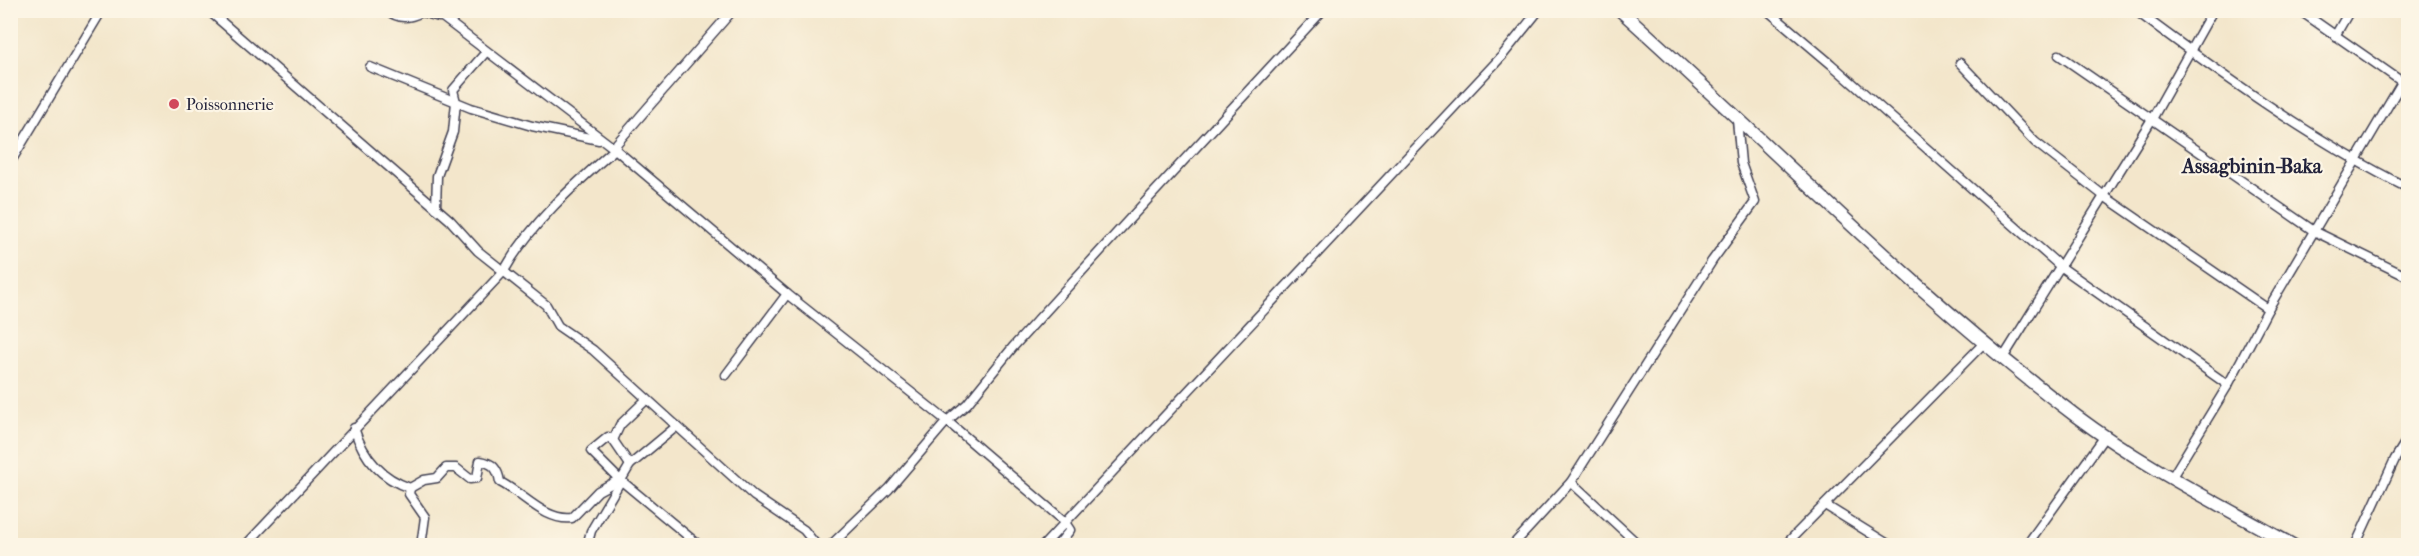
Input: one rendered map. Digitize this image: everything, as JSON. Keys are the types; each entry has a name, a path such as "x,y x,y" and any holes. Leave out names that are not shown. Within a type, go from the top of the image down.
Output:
{"street":[{"path":"10,163 102,10"},
{"path":"208,10 436,208 478,251 546,305 558,326 592,350 754,495 804,530 817,546"},
{"path":"387,10 396,17 411,17 422,12 442,18"},
{"path":"433,10 615,149 788,294 947,421 1064,521 1070,530 1057,546"},
{"path":"245,546 504,271 516,250 549,212 581,178 615,149 617,143 733,10"},
{"path":"830,546 889,489 947,421 967,404 1013,348 1108,242 1323,10"},
{"path":"1043,546 1064,521 1215,364 1458,99 1502,56 1539,10"},
{"path":"1767,10 2061,267 2228,385"},
{"path":"2135,10 2189,51 2355,161 2409,188"},
{"path":"2003,358 2152,118 2213,10"},
{"path":"2299,10 2406,84"},
{"path":"2335,36 2350,10"},
{"path":"1628,13 1737,120 1984,343 2105,436 2294,546"},
{"path":"436,208 437,176 453,132 455,86 486,52"},
{"path":"2059,55 2314,231 2409,277"},
{"path":"1960,63 2035,142 2104,196 2268,309"},
{"path":"370,67 456,102 532,126 603,141"},
{"path":"2172,477 2228,385 2268,309 2355,161 2406,84 2409,72"},
{"path":"1512,546 1571,482 1712,261 1755,202 1742,163 1737,120"},
{"path":"726,375 788,294"},
{"path":"1784,546 1984,343"},
{"path":"613,441 620,425 647,399"},
{"path":"587,546 591,531 630,465 677,426"},
{"path":"354,428 359,445 390,482 410,488 424,480 437,478 446,468 456,468 470,479 477,478 480,461 489,462 498,472 500,482 530,500 549,516 559,519 572,518 598,491 620,479"},
{"path":"2026,546 2105,436"},
{"path":"630,465 608,437 591,451 620,479 700,546"},
{"path":"2355,546 2395,459 2409,438"},
{"path":"1571,482 1640,546"},
{"path":"410,488 409,494 425,518 421,546"},
{"path":"1825,505 1891,546"}],"place":[{"name":"Poissonnerie","path":"174,104"}],"district":[{"name":"Assagbinin-Baka","path":"2252,166"}]}
